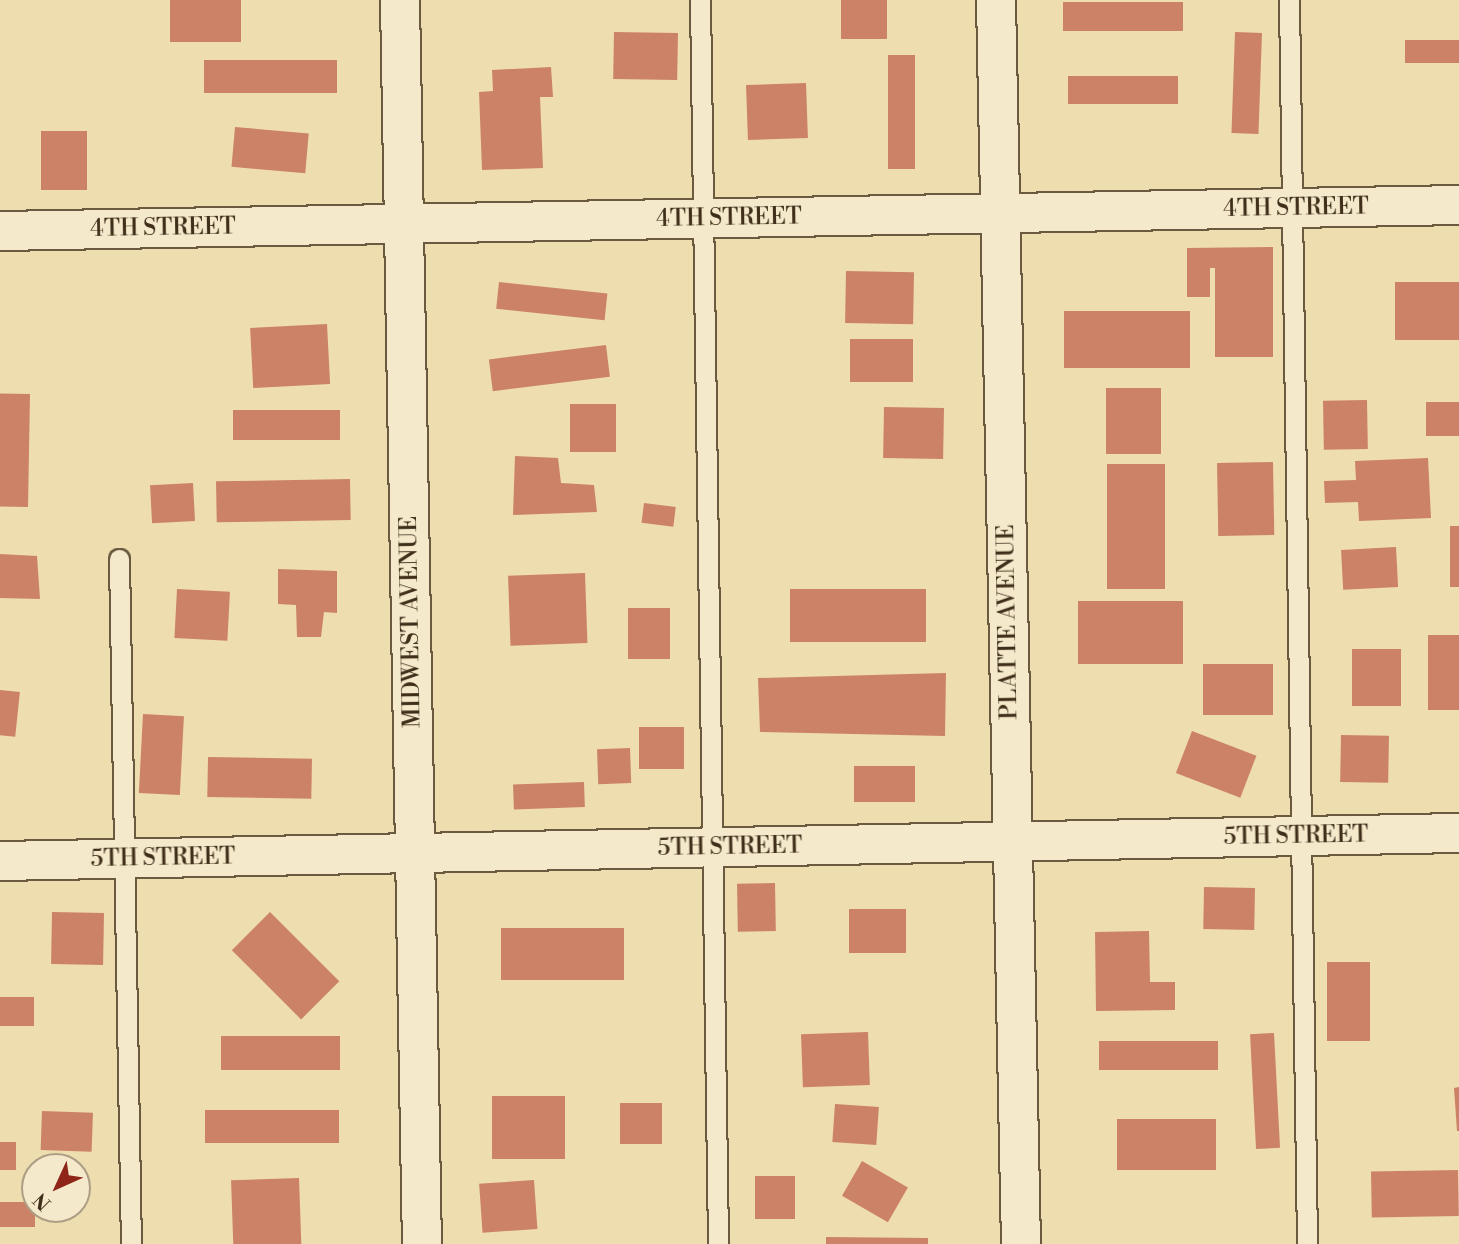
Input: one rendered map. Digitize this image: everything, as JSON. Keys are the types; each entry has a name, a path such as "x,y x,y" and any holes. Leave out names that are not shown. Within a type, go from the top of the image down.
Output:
{"street":[{"name":"MIDWEST AVENUE","path":"400,0 422,1244"},
{"name":"PLATTE AVENUE","path":"996,0 1021,1244"},
{"name":"4TH STREET","path":"0,231 1459,205"},
{"name":"5TH STREET","path":"0,861 1459,833"}],"lane":[{"path":"699,0 718,1244"},
{"path":"1289,0 1307,1244"},
{"path":"120,559 131,1244"}],"building":[{"path":"170,0 241,0 241,42 170,42"},
{"path":"841,0 887,0 887,39 841,39"},
{"path":"1063,2 1183,2 1183,31 1063,31"},
{"path":"614,32 678,33 677,80 613,79"},
{"path":"1235,32 1262,33 1258,134 1231,133"},
{"path":"1405,40 1459,40 1459,63 1405,63"},
{"path":"888,55 915,55 915,169 888,169"},
{"path":"204,60 337,60 337,93 204,93"},
{"path":"551,67 553,97 540,97 543,168 482,170 479,92 493,91 492,70"},
{"path":"1068,76 1178,76 1178,104 1068,104"},
{"path":"806,83 808,138 748,140 746,85"},
{"path":"235,127 309,133 305,173 232,167"},
{"path":"41,131 87,131 87,190 41,190"},
{"path":"1273,247 1273,357 1215,357 1215,268 1210,268 1210,297 1187,297 1187,248"},
{"path":"846,271 914,272 913,324 845,323"},
{"path":"499,282 607,293 605,320 496,309"},
{"path":"1395,282 1459,282 1459,340 1395,340"},
{"path":"1064,311 1190,311 1190,368 1064,368"},
{"path":"327,324 330,384 253,388 250,328"},
{"path":"850,339 913,339 913,382 850,382"},
{"path":"606,345 610,377 493,391 489,359"},
{"path":"1106,388 1161,388 1161,454 1106,454"},
{"path":"0,393 30,394 28,507 0,506"},
{"path":"1367,400 1368,449 1324,450 1323,401"},
{"path":"1426,402 1459,402 1459,436 1426,436"},
{"path":"570,404 616,404 616,452 570,452"},
{"path":"884,407 944,408 943,459 883,458"},
{"path":"233,410 340,410 340,440 233,440"},
{"path":"515,456 558,458 561,483 594,485 597,512 513,515"},
{"path":"1428,458 1431,518 1359,521 1358,502 1325,503 1324,481 1356,480 1355,461"},
{"path":"1273,462 1274,535 1218,536 1217,463"},
{"path":"1107,464 1165,464 1165,589 1107,589"},
{"path":"350,479 351,520 217,522 216,481"},
{"path":"193,483 195,521 152,523 150,485"},
{"path":"644,503 676,507 673,527 642,523"},
{"path":"1450,526 1459,526 1459,587 1450,587"},
{"path":"1396,547 1398,587 1343,590 1341,550"},
{"path":"0,554 37,556 40,599 0,598"},
{"path":"278,569 337,571 337,613 324,612 321,637 297,637 296,605 278,604"},
{"path":"585,573 587,643 510,646 508,576"},
{"path":"177,589 230,592 227,641 174,638"},
{"path":"790,589 926,589 926,642 790,642"},
{"path":"1078,601 1183,601 1183,664 1078,664"},
{"path":"628,608 670,608 670,659 628,659"},
{"path":"1428,635 1459,635 1459,710 1428,710"},
{"path":"1352,649 1401,649 1401,706 1352,706"},
{"path":"1203,664 1273,664 1273,715 1203,715"},
{"path":"946,673 945,736 760,732 758,678"},
{"path":"0,690 20,692 15,737 0,735"},
{"path":"143,714 184,716 180,795 139,793"},
{"path":"639,727 684,727 684,769 639,769"},
{"path":"1192,731 1256,756 1240,798 1176,773"},
{"path":"1341,735 1389,736 1388,783 1340,782"},
{"path":"630,748 631,783 598,784 597,749"},
{"path":"208,757 312,759 311,799 207,797"},
{"path":"854,766 915,766 915,802 854,802"},
{"path":"584,782 585,807 514,809 513,784"},
{"path":"775,883 776,931 738,932 737,884"},
{"path":"1204,887 1255,888 1254,930 1203,929"},
{"path":"849,909 906,909 906,953 849,953"},
{"path":"52,912 104,913 103,965 51,964"},
{"path":"270,912 339,981 301,1019 232,950"},
{"path":"501,928 624,928 624,980 501,980"},
{"path":"1149,931 1150,982 1175,982 1175,1010 1096,1011 1095,932"},
{"path":"1327,962 1370,962 1370,1041 1327,1041"},
{"path":"0,997 34,997 34,1026 0,1026"},
{"path":"868,1032 870,1085 803,1087 801,1034"},
{"path":"1274,1033 1280,1148 1256,1149 1250,1034"},
{"path":"221,1036 340,1036 340,1070 221,1070"},
{"path":"1099,1041 1218,1041 1218,1070 1099,1070"},
{"path":"1459,1087 1459,1131 1457,1131 1454,1088"},
{"path":"492,1096 565,1096 565,1159 492,1159"},
{"path":"620,1103 662,1103 662,1144 620,1144"},
{"path":"835,1104 879,1107 876,1145 832,1142"},
{"path":"205,1110 339,1110 339,1143 205,1143"},
{"path":"42,1111 93,1113 92,1152 41,1150"},
{"path":"1117,1119 1216,1119 1216,1170 1117,1170"},
{"path":"0,1142 16,1142 16,1170 0,1170"},
{"path":"862,1161 908,1188 888,1222 842,1196"},
{"path":"1458,1170 1459,1216 1372,1218 1371,1172"},
{"path":"755,1176 795,1176 795,1219 755,1219"},
{"path":"299,1178 301,1244 233,1244 231,1180"},
{"path":"534,1180 537,1229 483,1233 479,1184"},
{"path":"0,1202 21,1202 21,1223 35,1223 35,1227 0,1227"},
{"path":"826,1237 928,1238 928,1244 826,1244"}]}
